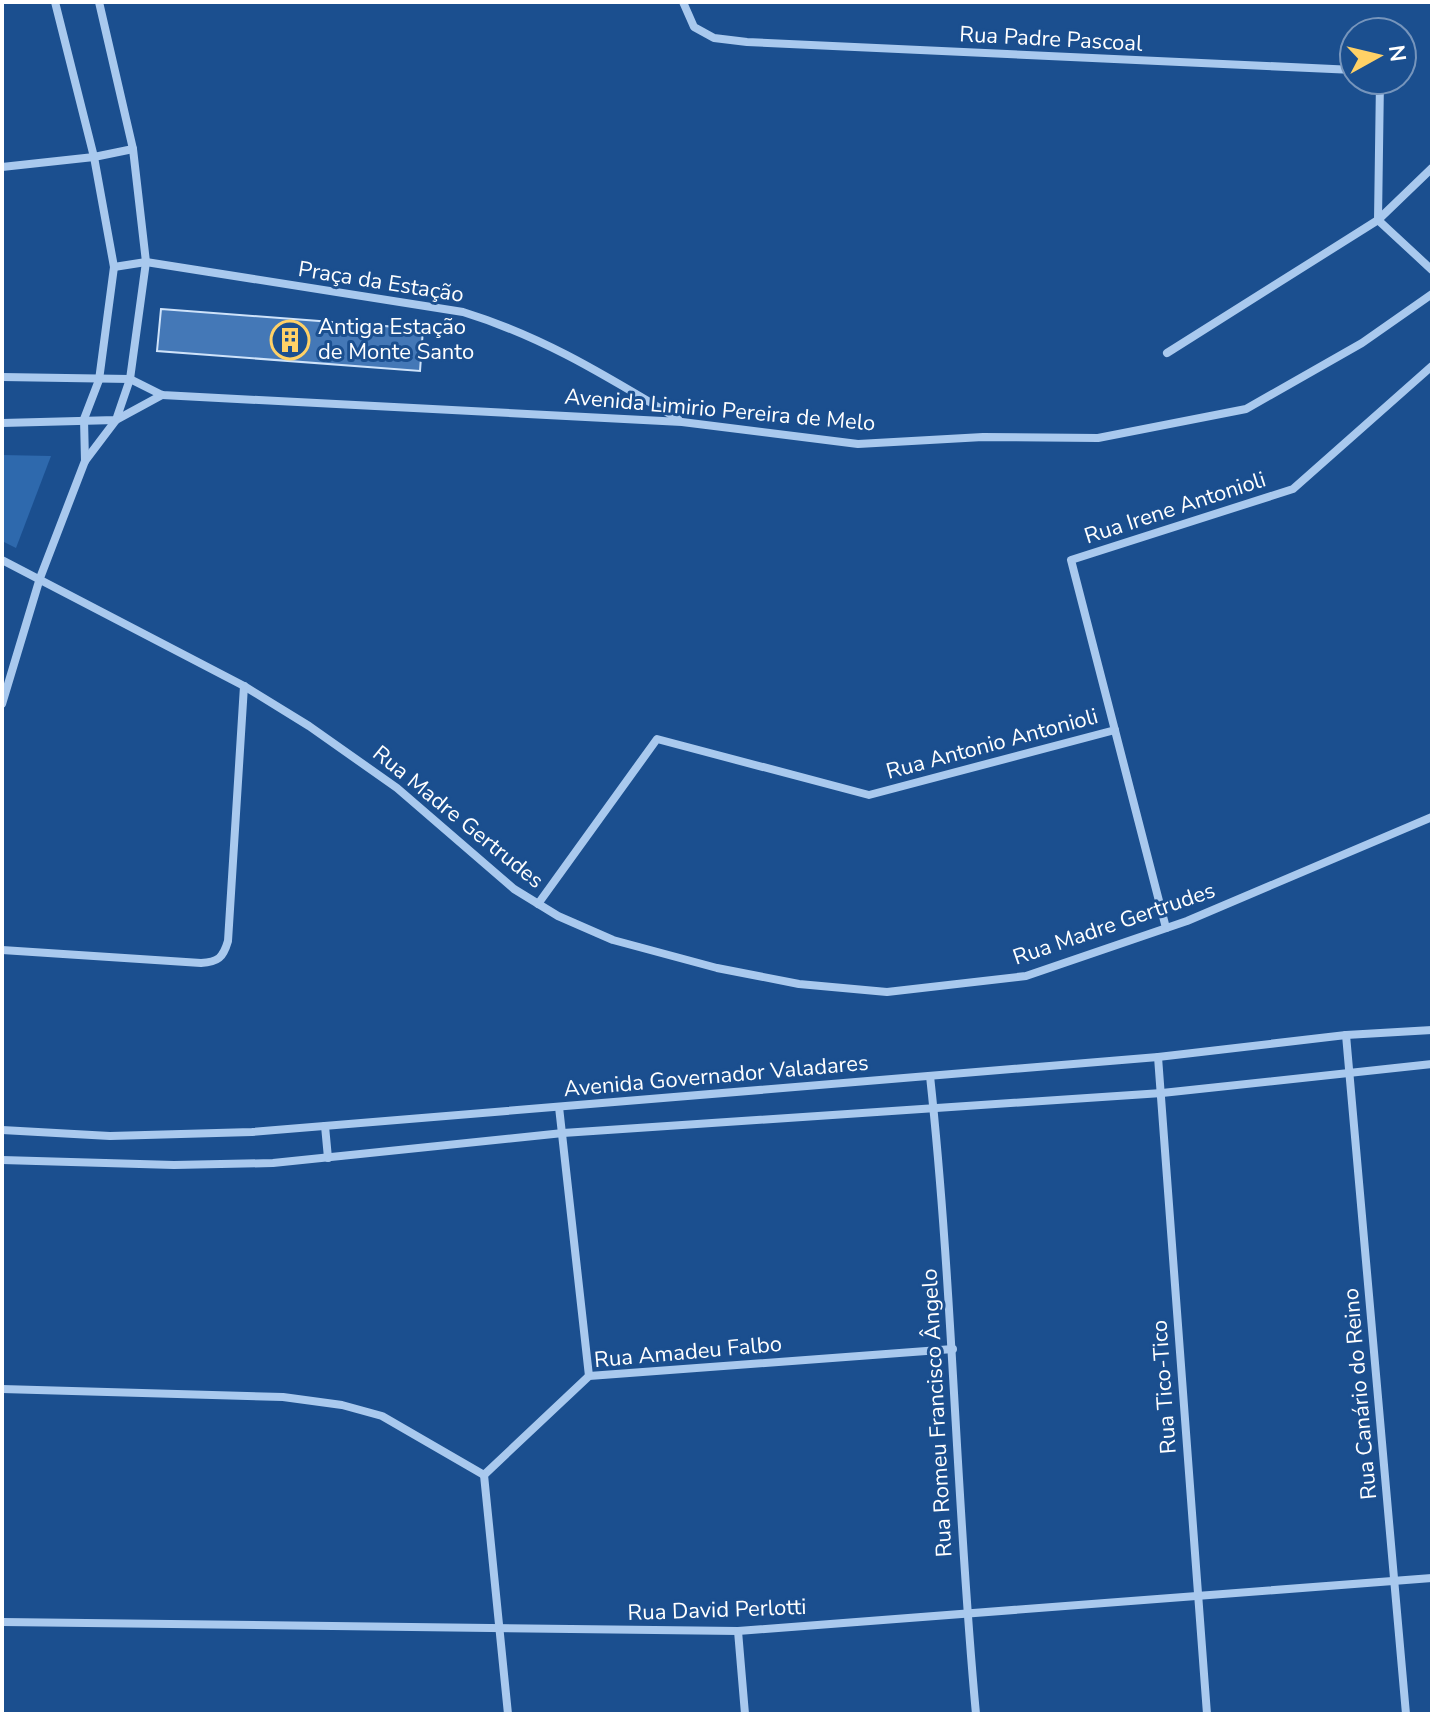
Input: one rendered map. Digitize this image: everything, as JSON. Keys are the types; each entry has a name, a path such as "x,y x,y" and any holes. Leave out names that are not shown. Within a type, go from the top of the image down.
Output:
{"street":[{"path":"55,2 94,157 114,267 99,380 84,419 85,461"},
{"path":"2,704 40,578 85,461 116,420 130,379 146,262 133,149 99,2"},
{"name":"Rua Padre Pascoal","path":"683,2 694,27 714,38 747,42 1338,69"},
{"path":"1380,96 1378,220 1432,270"},
{"path":"2,167 94,157 133,149"},
{"path":"1167,353 1378,220 1432,168"},
{"name":"Praça da Estação","path":"114,267 146,262 463,312 512,328 571,354 682,422"},
{"name":"Avenida Limirio Pereira de Melo","path":"2,377 130,379 162,395 682,422 858,444 983,437 1098,438 1246,409 1362,343 1432,294"},
{"name":"Rua Irene Antonioli","path":"1166,928 1071,560 1293,489 1432,366"},
{"path":"2,423 116,420 162,395"},
{"name":"Rua Madre Gertrudes","path":"2,560 244,686 309,726 397,788 514,889 538,904 613,940 717,968 799,984 887,992 1026,976 1166,928 1432,817"},
{"path":"2,950 201,963 215,962 223,956 228,941 244,686"},
{"name":"Rua Antonio Antonioli","path":"538,904 657,739 869,795 1115,730"},
{"name":"Avenida Governador Valadares","path":"2,1130 156,1135 325,1126 1158,1057 1346,1035 1432,1030"},
{"name":"Rua Canário do Reino","path":"1346,1035 1406,1714"},
{"name":"Rua Tico-Tico","path":"1158,1057 1207,1714"},
{"name":"Avenida Governador Valadares","path":"2,1160 222,1165 328,1158 563,1133 934,1111 1162,1093 1349,1070 1432,1064"},
{"name":"Rua Romeu Francisco Ângelo","path":"930,1076 953,1349 966,1612 976,1714"},
{"path":"559,1107 589,1376"},
{"path":"325,1126 328,1158"},
{"name":"Rua Amadeu Falbo","path":"484,1475 589,1376 953,1349"},
{"path":"2,1389 283,1397 342,1405 382,1416 484,1475 503,1631 508,1714"},
{"name":"Rua David Perlotti","path":"2,1622 503,1631 738,1631 1432,1578"},
{"path":"738,1631 745,1714"}],"shaded area":[{"path":"2,455 51,456 16,548 2,541"}],"building":[{"name":"Antiga Estação de Monte Santo","path":"161,309 423,329 420,371 157,351"}],"place":[{"name":"Antiga Estação de Monte Santo","path":"290,340"}]}
